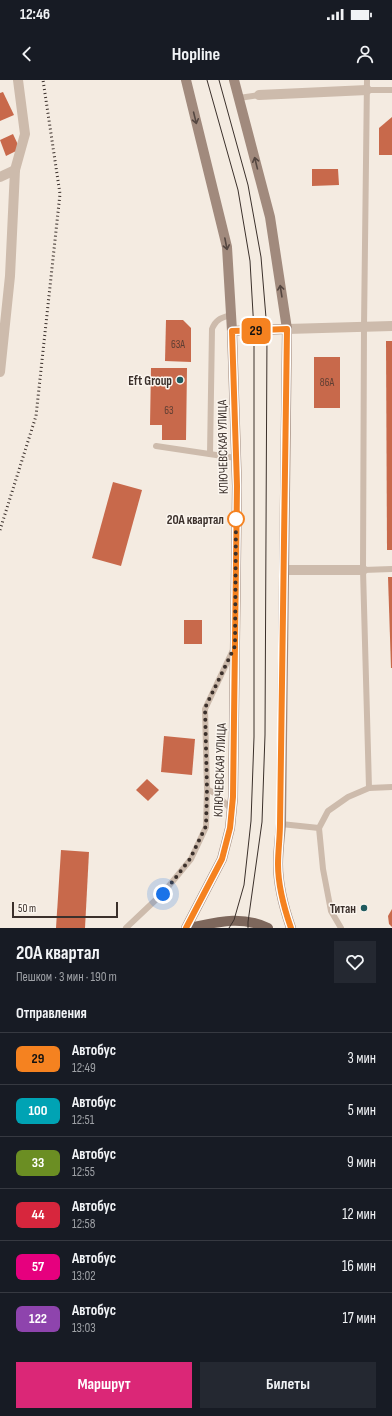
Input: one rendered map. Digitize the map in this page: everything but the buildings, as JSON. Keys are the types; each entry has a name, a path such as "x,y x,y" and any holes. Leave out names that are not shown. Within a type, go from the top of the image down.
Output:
{"main road":[{"name":"КЛЮЧЕВСКАЯ УЛИЦА","path":"186,80 227,247 232,331 236,458 232,810 230,828 222,859 186,928"},
{"path":"234,80 270,217 287,329 280,824 278,865 280,888 285,911 292,928"},
{"path":"232,331 287,329"},
{"path":"189,928 221,921 234,920 262,925 268,928"}],"street":[{"path":"0,372 10,276 15,170 25,134 18,80"},
{"path":"259,95 368,85"},
{"path":"0,177 15,170"},
{"path":"287,329 392,326"},
{"path":"284,570 363,570"}],"lane":[{"path":"369,788 363,570 364,327 368,85 392,90"},
{"path":"239,98 259,95"},
{"path":"210,454 212,329 214,324 220,318 231,315"},
{"path":"156,446 236,458"},
{"path":"363,570 392,569"},
{"path":"126,928 163,894 190,859 206,826 207,789 205,708 235,646"},
{"path":"341,928 331,911 323,869 319,828 328,811 348,796 369,788 392,787"},
{"path":"207,789 216,794 232,810"},
{"path":"280,824 319,828"}],"tram line":[{"path":"207,80 238,190 250,261 254,331 254,737 251,821 244,885 234,920 229,928"},
{"path":"219,80 248,185 261,257 267,330 265,735 262,822 248,928"}],"railway":[{"path":"0,530 36,416 60,194 43,80"}],"bus line":[{"name":"29","path":"186,928 206,887 222,859 230,828 233,797 237,486 232,331 287,329 280,824 278,865 280,888 285,911 291,928"}],"place":[{"name":"Eft Group","path":"180,380"},
{"name":"20А квартал","path":"236,519"},
{"name":"Титан","path":"364,908"}],"route":[{"path":"163,894 190,859 206,826 207,789 205,708 235,646 236,515 236,519"}]}
